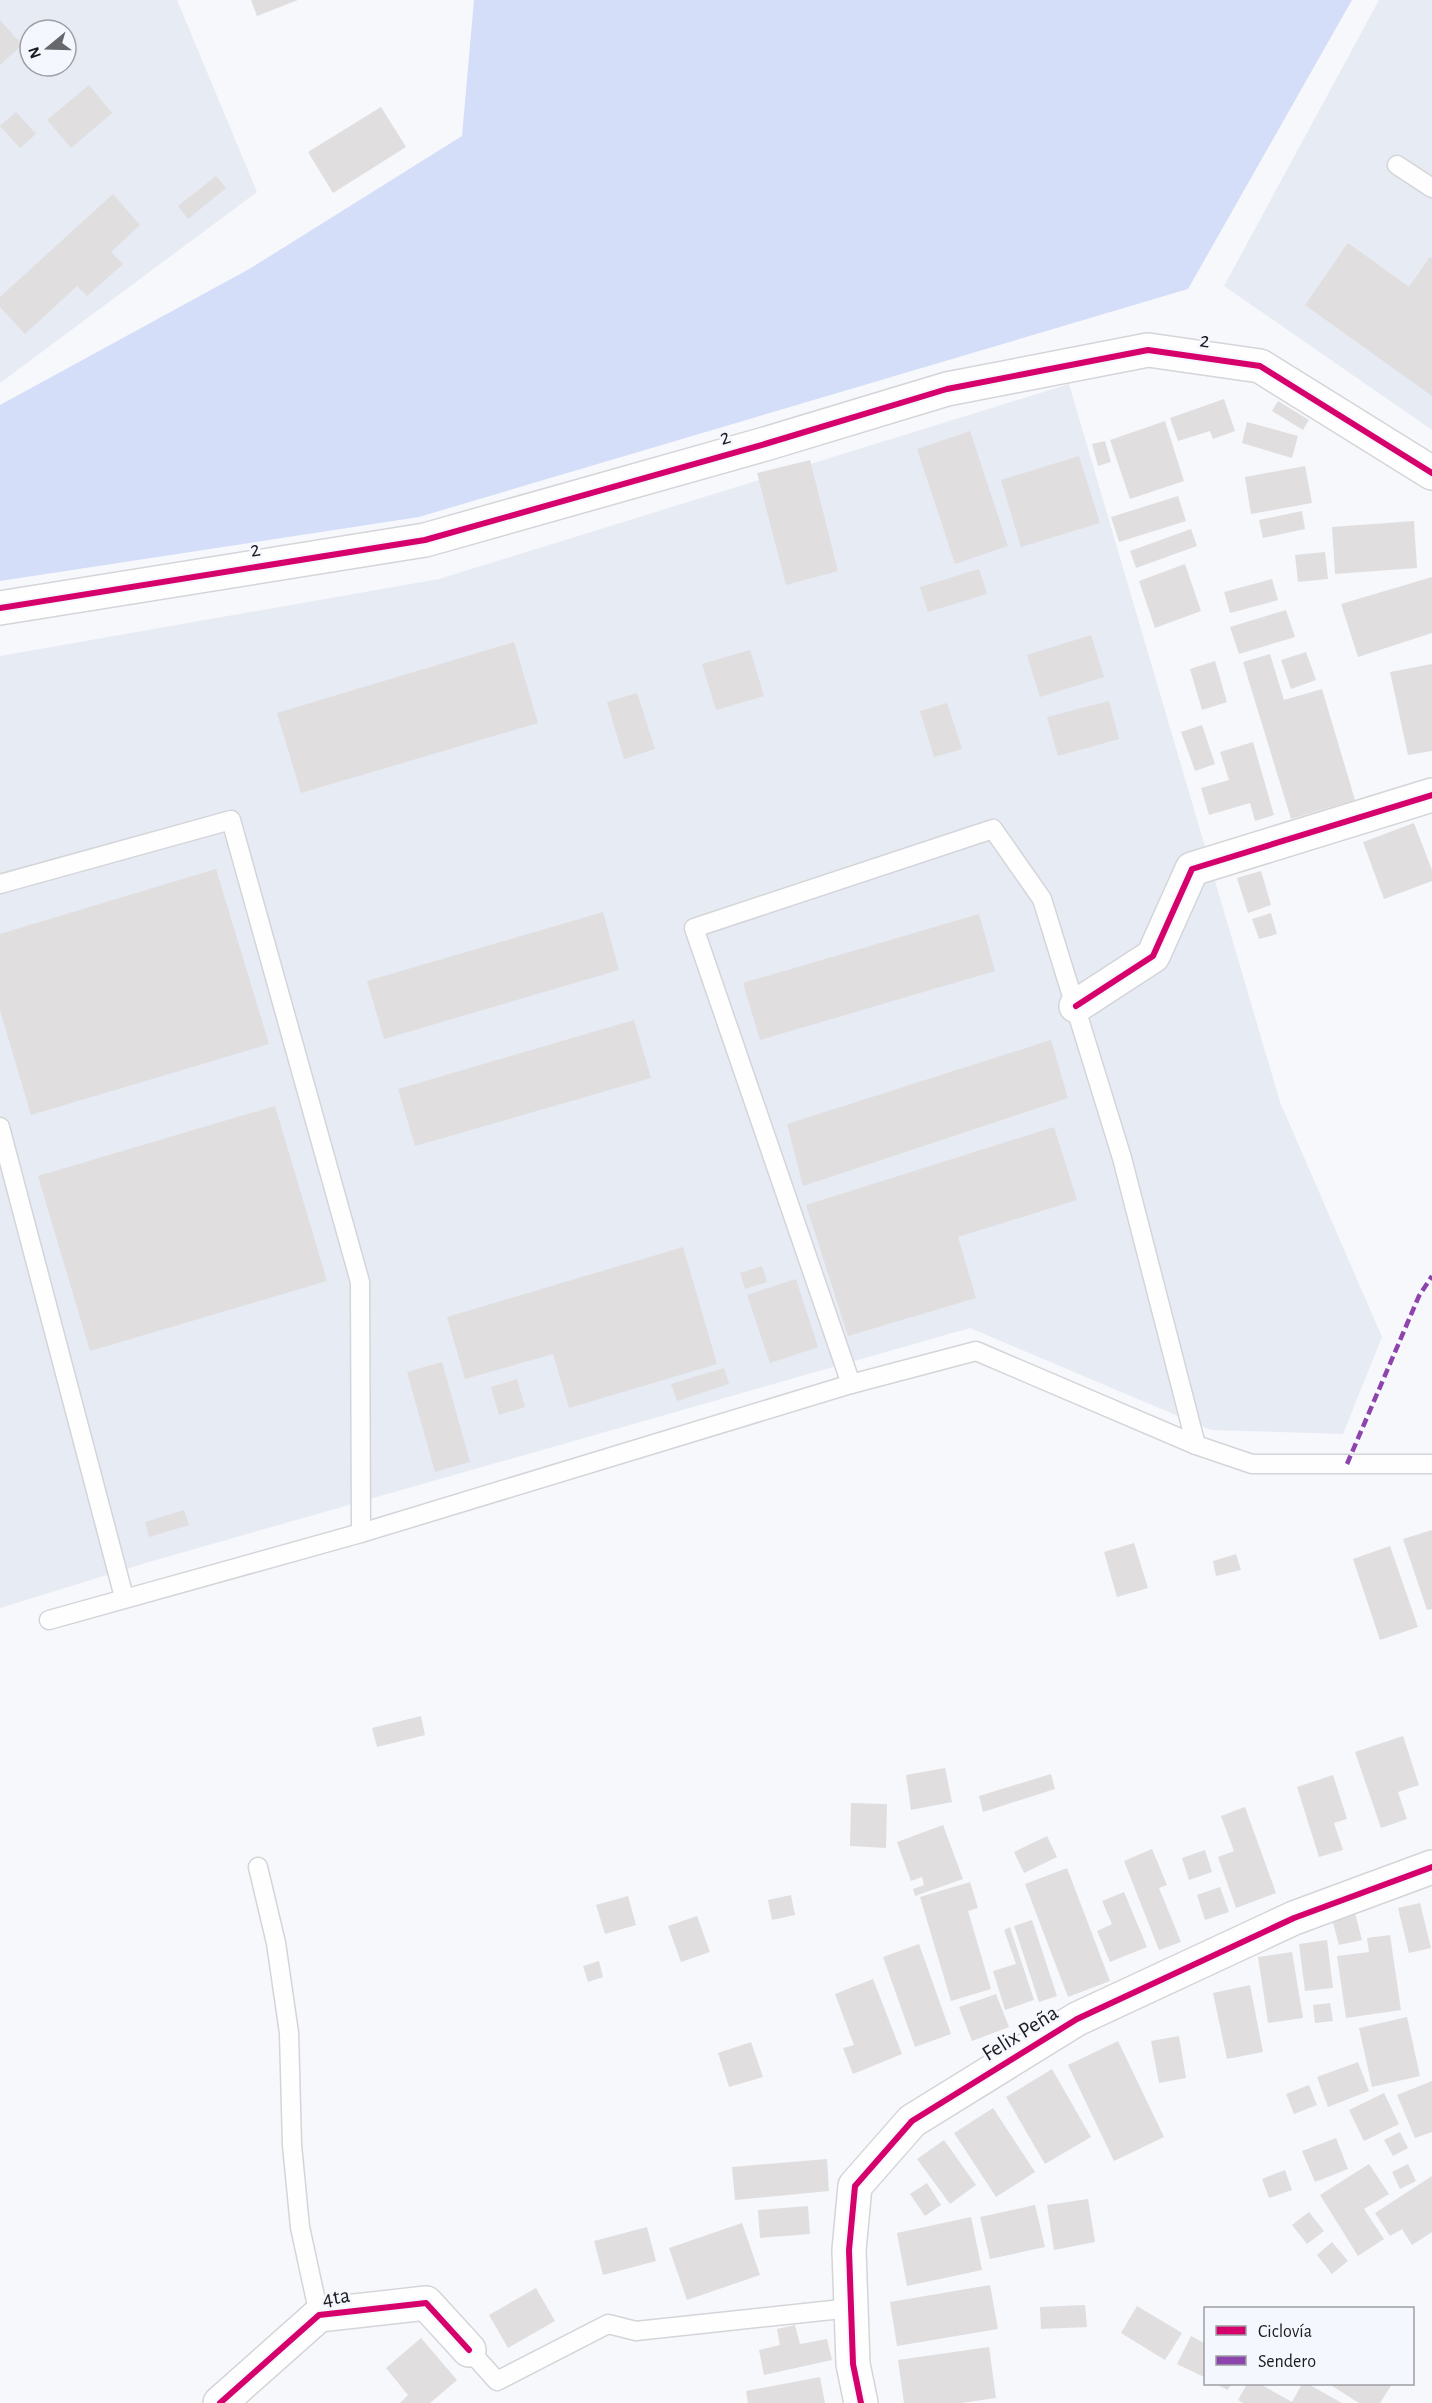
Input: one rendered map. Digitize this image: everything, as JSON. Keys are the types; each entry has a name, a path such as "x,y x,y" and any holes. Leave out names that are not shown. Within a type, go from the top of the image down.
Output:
{"street":[{"name":"2","path":"0,608 425,540 765,444 946,389 1148,350 1260,366 1432,473"},
{"path":"1076,1006 1153,956 1192,869 1432,795"},
{"name":"Felix Peña","path":"861,2403 853,2364 849,2250 855,2186 912,2121 1077,2019 1294,1917 1432,1867"},
{"name":"4ta","path":"220,2403 319,2315 426,2303 469,2350"}],"lane":[{"path":"1397,165 1432,188"},
{"path":"0,884 231,820 360,1282 361,1533"},
{"path":"851,1384 694,928 993,829 1042,899 1122,1158 1196,1445"},
{"path":"0,1128 124,1597"},
{"path":"49,1620 124,1597 361,1533 851,1384 976,1351 1196,1445 1252,1464 1432,1464"},
{"path":"258,1867 276,1943 289,2033 292,2145 300,2227 319,2315"},
{"path":"469,2350 497,2381 608,2324 636,2331 851,2308"}],"shaded area":[{"path":"0,0 177,0 257,192 0,383"},
{"path":"474,0 1352,0 1188,289 419,517 0,581 0,405 251,268 462,136"},
{"path":"1379,0 1432,0 1432,430 1224,286"},
{"path":"1069,384 1280,1102 1382,1337 1343,1434 1211,1430 970,1328 149,1562 0,1608 0,656 439,579"}],"building":[{"path":"251,0 298,0 257,16"},
{"path":"0,20 18,40 18,49 0,65"},
{"path":"89,85 112,113 71,148 47,120"},
{"path":"381,107 406,147 333,193 308,152"},
{"path":"16,112 36,134 20,148 0,126"},
{"path":"216,176 226,188 188,219 178,206"},
{"path":"113,194 140,225 111,252 123,264 87,296 77,286 25,334 0,307 0,297"},
{"path":"1348,243 1409,287 1430,257 1432,259 1432,396 1305,305"},
{"path":"1224,399 1235,431 1213,439 1210,431 1178,441 1170,418"},
{"path":"1278,401 1309,420 1303,430 1272,411"},
{"path":"1165,421 1184,481 1130,499 1110,440"},
{"path":"1247,422 1298,436 1292,458 1242,443"},
{"path":"970,431 1008,546 955,564 917,449"},
{"path":"1105,441 1111,462 1098,466 1092,444"},
{"path":"1079,456 1100,523 1021,547 1001,480"},
{"path":"810,460 838,571 786,585 757,473"},
{"path":"1305,466 1312,503 1251,514 1245,477"},
{"path":"1178,496 1186,521 1119,542 1111,517"},
{"path":"1302,511 1305,529 1263,538 1259,520"},
{"path":"1414,521 1417,568 1335,574 1332,527"},
{"path":"1191,529 1197,546 1136,568 1130,551"},
{"path":"1325,552 1328,579 1298,582 1295,555"},
{"path":"1185,564 1201,611 1155,628 1139,581"},
{"path":"979,569 987,594 928,612 920,587"},
{"path":"1432,577 1432,633 1358,657 1341,604"},
{"path":"1272,579 1278,600 1230,613 1224,592"},
{"path":"1286,610 1295,637 1239,654 1230,627"},
{"path":"1091,635 1104,677 1040,697 1027,655"},
{"path":"514,642 538,723 301,793 277,713"},
{"path":"750,650 764,696 716,710 702,664"},
{"path":"1306,652 1316,680 1291,689 1281,660"},
{"path":"1270,654 1284,700 1322,689 1355,800 1291,819 1243,662"},
{"path":"1215,661 1227,702 1202,710 1190,669"},
{"path":"1432,664 1432,751 1408,755 1390,672"},
{"path":"637,693 655,749 624,759 607,702"},
{"path":"1109,701 1119,739 1058,756 1047,717"},
{"path":"947,703 962,749 934,757 920,711"},
{"path":"1202,725 1215,764 1195,771 1181,732"},
{"path":"1253,742 1274,815 1255,821 1250,803 1209,815 1201,788 1229,780 1220,752"},
{"path":"1414,823 1432,870 1432,881 1384,899 1363,842"},
{"path":"216,869 269,1044 31,1115 0,1010 0,934"},
{"path":"1261,871 1271,905 1248,913 1237,878"},
{"path":"603,912 619,970 384,1039 367,981"},
{"path":"1271,913 1277,934 1259,939 1252,919"},
{"path":"979,914 995,971 760,1040 743,983"},
{"path":"634,1020 651,1078 415,1146 398,1089"},
{"path":"1051,1040 1068,1098 803,1186 787,1124"},
{"path":"275,1106 327,1281 90,1351 38,1176"},
{"path":"1054,1127 1077,1200 958,1237 976,1298 848,1336 806,1205"},
{"path":"683,1247 717,1364 569,1408 553,1354 465,1379 447,1317"},
{"path":"762,1266 767,1282 745,1289 740,1273"},
{"path":"796,1279 818,1347 770,1363 747,1295"},
{"path":"442,1362 470,1462 435,1472 407,1372"},
{"path":"724,1368 729,1384 677,1401 671,1384"},
{"path":"517,1379 525,1407 499,1415 491,1387"},
{"path":"184,1510 189,1525 149,1537 145,1522"},
{"path":"1432,1530 1432,1609 1427,1610 1403,1539"},
{"path":"1134,1543 1148,1588 1117,1597 1104,1552"},
{"path":"1390,1546 1418,1627 1380,1640 1353,1559"},
{"path":"1236,1554 1241,1570 1216,1576 1213,1561"},
{"path":"421,1716 425,1735 377,1747 372,1728"},
{"path":"1403,1736 1419,1785 1398,1792 1407,1819 1381,1828 1355,1752"},
{"path":"945,1768 952,1802 911,1810 906,1775"},
{"path":"1051,1774 1055,1789 983,1812 979,1796"},
{"path":"1333,1775 1347,1819 1334,1823 1343,1850 1319,1857 1297,1787"},
{"path":"851,1803 887,1804 886,1848 850,1846"},
{"path":"1245,1807 1276,1893 1236,1908 1218,1857 1234,1851 1221,1816"},
{"path":"943,1825 963,1879 915,1896 913,1889 924,1885 922,1877 911,1881 897,1842"},
{"path":"1047,1836 1057,1857 1024,1873 1014,1852"},
{"path":"1152,1849 1167,1885 1159,1888 1181,1942 1159,1950 1124,1861"},
{"path":"1205,1850 1212,1872 1189,1880 1182,1858"},
{"path":"1067,1868 1110,1981 1068,1997 1025,1884"},
{"path":"970,1882 978,1908 968,1911 991,1989 951,2001 920,1897"},
{"path":"1220,1887 1229,1912 1205,1920 1197,1895"},
{"path":"1124,1892 1147,1947 1110,1962 1097,1931 1112,1924 1102,1901"},
{"path":"791,1895 795,1915 772,1920 768,1900"},
{"path":"628,1896 636,1925 605,1934 596,1905"},
{"path":"1420,1903 1431,1948 1409,1953 1398,1908"},
{"path":"1355,1913 1362,1940 1339,1945 1332,1919"},
{"path":"697,1916 710,1952 681,1962 668,1926"},
{"path":"1032,1920 1057,1996 1039,2002 1014,1926"},
{"path":"1010,1927 1034,2000 1005,2010 993,1971 1016,1964 1004,1930"},
{"path":"1390,1935 1401,2010 1346,2018 1337,1956 1369,1952 1367,1938"},
{"path":"1327,1940 1333,1988 1305,1991 1299,1944"},
{"path":"919,1944 951,2034 915,2047 883,1957"},
{"path":"1292,1952 1303,2018 1268,2023 1258,1957"},
{"path":"599,1961 603,1977 588,1982 583,1966"},
{"path":"873,1979 902,2054 853,2074 843,2048 854,2045 835,1994"},
{"path":"1250,1985 1263,2052 1227,2059 1213,1993"},
{"path":"996,1994 1009,2027 972,2041 959,2007"},
{"path":"1330,2003 1333,2021 1315,2023 1313,2005"},
{"path":"1407,2017 1420,2076 1372,2087 1359,2028"},
{"path":"1179,2036 1186,2078 1159,2083 1151,2041"},
{"path":"1118,2041 1164,2137 1114,2161 1068,2065"},
{"path":"751,2042 763,2077 729,2087 718,2053"},
{"path":"1358,2062 1369,2091 1328,2107 1317,2077"},
{"path":"1052,2069 1091,2137 1045,2164 1006,2097"},
{"path":"1432,2081 1432,2132 1415,2138 1397,2095"},
{"path":"1309,2085 1317,2105 1294,2114 1286,2094"},
{"path":"1384,2093 1399,2124 1364,2141 1349,2110"},
{"path":"993,2108 1035,2172 996,2197 954,2133"},
{"path":"1400,2132 1408,2148 1393,2156 1384,2140"},
{"path":"1336,2138 1348,2169 1315,2182 1302,2151"},
{"path":"944,2140 976,2185 950,2204 917,2159"},
{"path":"827,2159 829,2191 735,2200 732,2167"},
{"path":"1369,2164 1389,2194 1364,2209 1384,2239 1358,2256 1320,2195"},
{"path":"1408,2164 1416,2181 1400,2189 1392,2172"},
{"path":"1285,2170 1292,2190 1269,2198 1262,2179"},
{"path":"1432,2176 1432,2232 1412,2245 1402,2229 1390,2236 1375,2213"},
{"path":"927,2183 941,2205 925,2216 910,2194"},
{"path":"1088,2199 1095,2242 1054,2250 1047,2205"},
{"path":"1035,2205 1045,2247 990,2259 980,2217"},
{"path":"808,2206 810,2234 760,2238 758,2210"},
{"path":"1309,2212 1324,2231 1307,2244 1292,2225"},
{"path":"971,2217 982,2270 907,2286 897,2233"},
{"path":"742,2223 760,2275 687,2300 669,2248"},
{"path":"647,2227 656,2261 603,2275 594,2241"},
{"path":"1332,2242 1348,2261 1332,2274 1317,2255"},
{"path":"990,2285 998,2329 897,2346 890,2302"},
{"path":"536,2288 555,2321 508,2348 489,2315"},
{"path":"1085,2305 1087,2327 1041,2329 1040,2307"},
{"path":"1137,2306 1182,2333 1165,2360 1121,2333"},
{"path":"795,2325 800,2344 827,2339 832,2360 764,2375 759,2350 780,2345 777,2329"},
{"path":"1191,2336 1204,2343 1204,2377 1177,2364"},
{"path":"421,2338 457,2380 430,2403 400,2403 408,2395 386,2368"},
{"path":"989,2347 996,2398 961,2403 904,2403 898,2360"},
{"path":"820,2377 825,2403 748,2403 746,2391"},
{"path":"1217,2385 1230,2385 1228,2390"},
{"path":"1246,2385 1262,2385 1292,2402 1301,2385 1310,2385 1342,2403 1243,2403 1238,2400"},
{"path":"1331,2385 1391,2385 1380,2403 1359,2403"}],"marked path":[{"path":"1347,1464 1419,1296 1432,1276"}],"cycle path":[{"path":"0,608 425,540 765,444 947,389 1148,350 1260,366 1432,473"},
{"path":"1076,1006 1153,956 1192,869 1432,795"},
{"path":"861,2403 853,2364 849,2250 855,2186 912,2121 1077,2019 1294,1918 1432,1867"},
{"path":"220,2403 319,2315 426,2303 469,2350"}]}
